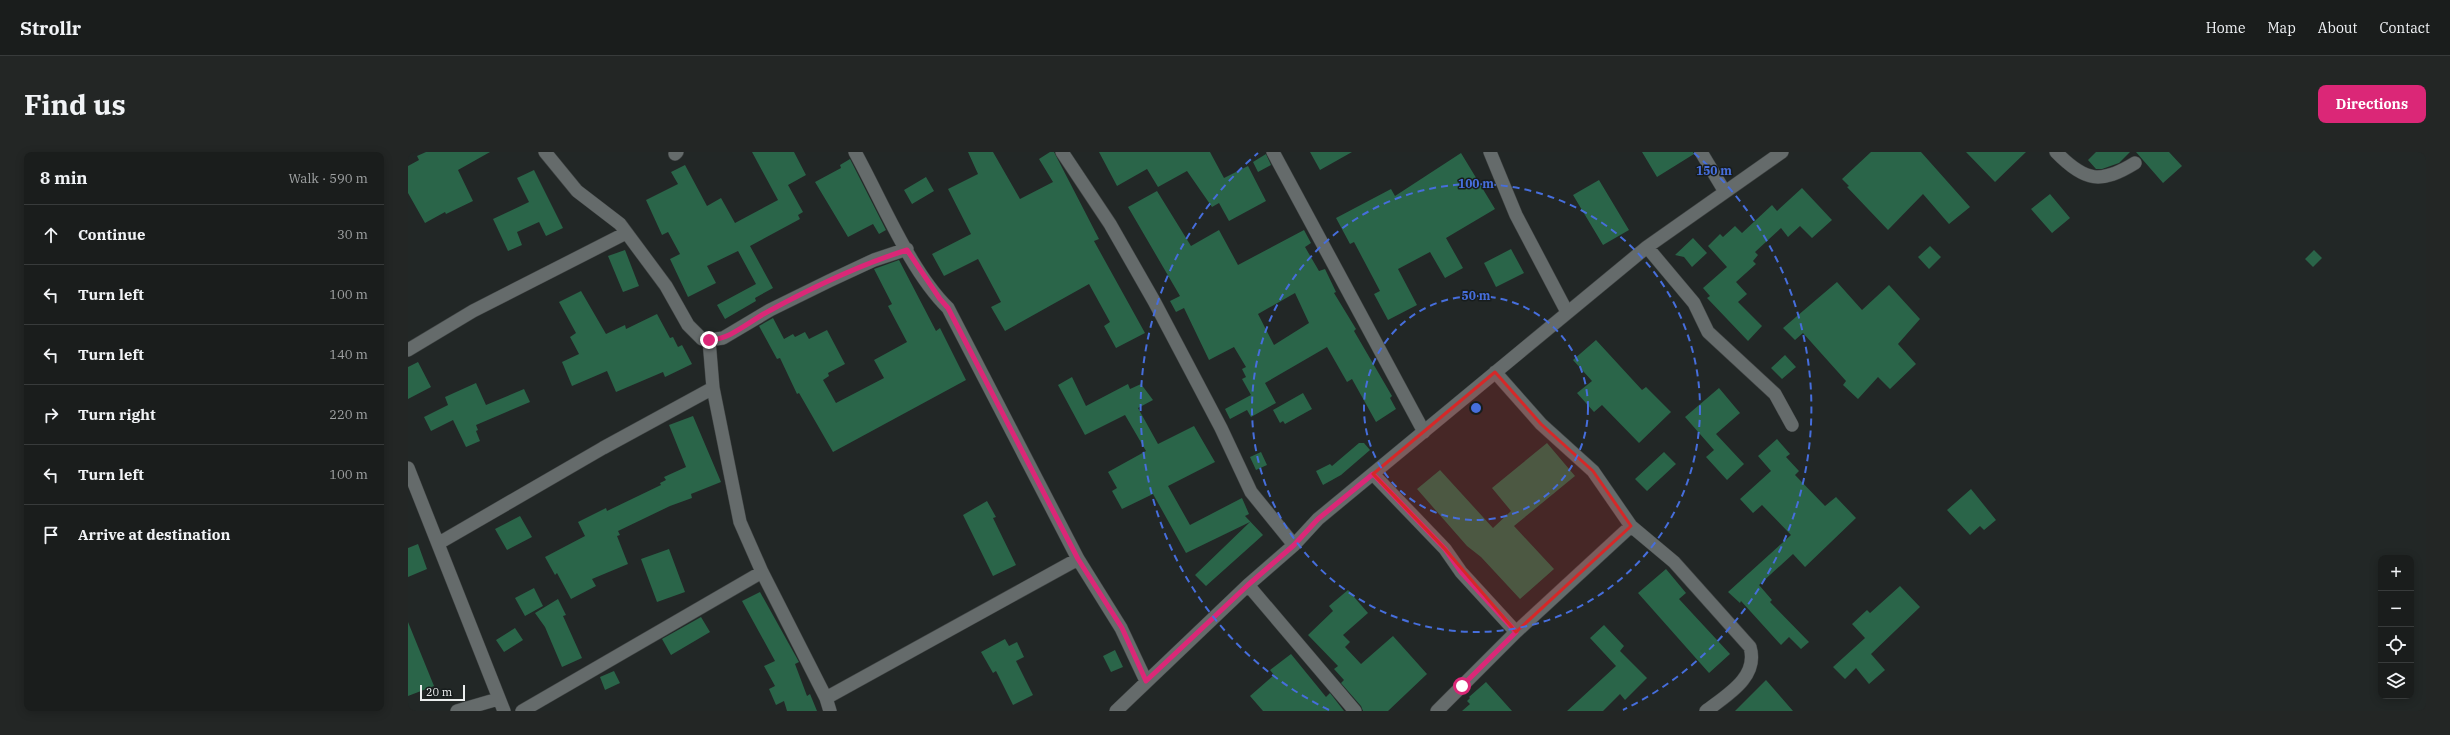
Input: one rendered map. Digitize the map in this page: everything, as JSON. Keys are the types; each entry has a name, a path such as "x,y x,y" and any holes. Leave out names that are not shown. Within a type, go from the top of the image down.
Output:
{"street":[{"path":"545,152 577,191 613,218 626,233 666,286 688,326 702,339 709,340 723,338 770,310 829,281 874,260 907,250"},
{"path":"855,152 907,250 940,299 948,308 1078,559 1122,628 1146,681"},
{"path":"1062,152 1110,224 1154,301 1221,428 1251,492 1294,545"},
{"path":"1273,152 1424,432"},
{"path":"1490,152 1516,215 1567,312"},
{"path":"1701,152 1725,192"},
{"path":"1116,711 1248,585 1294,545 1318,519 1647,247 1782,152"},
{"path":"2056,152 2065,162 2095,178 2108,178 2135,163"},
{"path":"408,350 473,311 626,233"},
{"path":"1647,247 1694,303 1708,332 1775,394 1792,426"},
{"path":"709,340 713,388 740,522 762,572 826,698 830,711"},
{"path":"1495,372 1541,424 1593,471 1631,526 1674,562 1750,647 1752,656 1749,672 1735,688 1706,711"},
{"path":"439,542 602,448 713,388"},
{"path":"408,468 439,542 498,699 504,711"},
{"path":"1373,474 1445,549 1461,572 1516,632"},
{"path":"1436,711 1516,632 1631,526"},
{"path":"826,698 1078,559"},
{"path":"522,711 762,572"},
{"path":"1248,585 1355,711"},
{"path":"457,711 498,699"}],"highlighted area":[{"path":"1495,372 1541,424 1593,471 1631,526 1516,632 1445,549 1373,474"}],"building":[{"path":"426,152 490,152 458,170 473,201 446,214 445,212 425,223 408,193 408,166 419,160 417,156"},
{"path":"752,152 794,152 806,175 788,185 803,212 798,215 800,219 750,246 773,288 755,298 756,301 725,319 717,305 756,284 738,251 707,266 716,283 688,297 670,259 680,254 668,232 662,235 646,200 678,184 671,172 685,165 707,206 721,198 735,223 778,200"},
{"path":"968,152 993,152 1020,199 1053,182 1039,159 1050,152 1054,152 1099,239 1094,241 1145,333 1116,348 1104,326 1110,322 1089,284 1005,331 991,307 1001,302 978,259 944,276 932,254 971,234 948,189 978,174"},
{"path":"1099,152 1210,152 1224,178 1248,166 1266,201 1229,221 1219,203 1212,207 1187,171 1158,187 1147,169 1117,186"},
{"path":"1310,152 1352,152 1320,170"},
{"path":"1642,152 1693,152 1694,154 1657,177"},
{"path":"1871,152 1921,152 1970,207 1949,224 1923,194 1888,230 1847,187 1849,186 1842,179"},
{"path":"1966,152 2026,152 1995,182"},
{"path":"2096,152 2130,152 2119,163 2102,169 2096,169 2088,160"},
{"path":"2136,152 2169,152 2182,166 2163,183"},
{"path":"1461,153 1495,209 1446,238 1463,268 1445,278 1430,252 1398,269 1417,305 1388,320 1374,294 1380,291 1354,242 1350,244 1336,218 1391,189 1395,196"},
{"path":"1266,154 1271,165 1258,172 1253,162"},
{"path":"850,159 886,230 879,234 873,224 848,237 815,182 841,168 840,165"},
{"path":"534,170 563,228 546,236 539,222 517,232 522,245 508,251 493,219 529,202 517,178"},
{"path":"926,177 934,191 912,204 904,190"},
{"path":"1599,180 1629,230 1603,245 1573,195"},
{"path":"1802,188 1832,220 1812,238 1800,226 1788,237 1781,228 1755,252 1758,255 1753,261 1756,264 1736,282 1747,294 1738,302 1762,326 1748,341 1707,298 1710,296 1703,288 1727,267 1708,246 1720,234 1723,237 1735,226 1742,233 1772,205 1777,211"},
{"path":"1157,191 1191,246 1219,230 1238,265 1304,230 1311,243 1305,247 1319,271 1325,269 1336,292 1334,293 1356,329 1354,331 1392,396 1390,398 1396,409 1376,422 1352,379 1347,382 1327,347 1265,383 1276,403 1251,417 1247,410 1230,419 1225,409 1251,395 1242,379 1246,377 1242,369 1246,367 1234,347 1209,360 1184,308 1176,312 1170,301 1180,296 1128,207","holes":["1295,293 1309,323 1274,345 1258,314"]},
{"path":"2050,194 2070,218 2052,233 2031,209"},
{"path":"1693,238 1707,253 1692,267 1684,257 1675,255"},
{"path":"1930,246 1941,257 1929,269 1918,257"},
{"path":"1511,249 1524,273 1496,287 1484,263"},
{"path":"625,250 639,286 623,292 608,256"},
{"path":"2314,250 2322,258 2313,267 2305,259"},
{"path":"899,260 936,331 940,328 966,380 833,452 799,393 797,394 780,358 777,359 759,326 773,318 784,339 793,334 795,337 805,332 809,339 827,330 845,364 828,373 829,376 823,380 836,403 884,378 874,360 907,342 888,306 892,304 874,269"},
{"path":"1837,282 1862,310 1889,285 1920,319 1898,344 1916,364 1890,389 1878,377 1858,399 1843,385 1846,381 1803,333 1795,340 1783,328"},
{"path":"581,291 606,334 625,325 626,329 657,314 670,338 673,337 678,347 682,345 692,364 665,377 663,372 616,392 607,371 572,386 562,362 579,354 570,337 576,333 559,302"},
{"path":"1596,340 1642,390 1646,387 1671,412 1639,443 1602,405 1594,412 1577,393 1592,381 1573,360"},
{"path":"1785,355 1796,367 1782,379 1771,368"},
{"path":"418,362 431,387 408,399 408,367"},
{"path":"1072,377 1086,406 1128,384 1130,389 1141,384 1153,400 1138,408 1158,444 1194,426 1215,462 1168,486 1190,525 1242,498 1249,514 1245,516 1263,535 1206,586 1195,575 1250,522 1186,553 1153,494 1122,509 1112,491 1117,488 1108,472 1146,451 1125,415 1085,435 1058,385"},
{"path":"476,383 486,405 524,389 530,402 476,425 478,430 476,431 480,441 466,447 453,420 431,431 424,417 448,405 445,397"},
{"path":"1719,388 1740,413 1716,434 1744,464 1727,480 1706,457 1714,450 1685,417"},
{"path":"1303,393 1312,409 1285,424 1283,421 1280,423 1273,410"},
{"path":"693,416 721,482 691,494 692,498 670,506 618,531 620,535 617,536 628,564 592,579 596,586 571,599 557,573 555,575 545,557 585,536 578,522 606,508 607,511 661,485 660,483 666,480 664,477 686,467 669,425"},
{"path":"1777,439 1790,454 1786,457 1799,471 1795,475 1825,506 1836,497 1856,518 1805,567 1793,554 1759,585 1772,600 1770,602 1809,642 1801,649 1789,637 1781,645 1741,601 1740,603 1728,592 1791,535 1762,505 1753,513 1740,499 1771,471 1758,456"},
{"path":"1359,443 1364,443 1370,450 1341,475 1323,485 1316,471 1330,464 1332,466"},
{"path":"1547,443 1575,476 1514,526 1554,569 1520,599 1481,557 1467,546 1417,489 1440,470 1493,528 1511,511 1492,488"},
{"path":"1261,452 1267,465 1256,470 1250,457"},
{"path":"1664,452 1676,464 1647,491 1635,479"},
{"path":"1971,489 1996,520 1984,530 1980,526 1970,535 1947,510"},
{"path":"987,501 996,517 993,518 1016,565 993,576 963,515"},
{"path":"520,516 532,537 507,550 495,529"},
{"path":"418,544 427,569 408,577 408,548"},
{"path":"669,549 685,592 657,602 641,559"},
{"path":"1666,569 1686,593 1679,599 1730,654 1709,673 1638,593"},
{"path":"1900,586 1920,607 1871,654 1885,670 1869,684 1856,668 1845,679 1833,667 1865,638 1852,624 1867,610 1870,613"},
{"path":"534,588 543,606 525,616 515,598"},
{"path":"1348,590 1368,613 1343,635 1350,642 1345,647 1361,664 1393,636 1427,674 1388,711 1363,711 1361,706 1341,683 1344,680 1334,669 1338,666 1308,635 1333,611 1329,606"},
{"path":"760,592 799,662 795,664 807,696 810,694 817,711 787,711 784,701 776,705 769,689 775,686 764,666 775,661 742,601"},
{"path":"558,599 566,615 563,616 582,658 562,667 545,627 535,613"},
{"path":"701,617 710,632 671,655 662,639"},
{"path":"408,622 434,686 408,696"},
{"path":"1604,625 1624,646 1620,651 1647,678 1625,700 1620,694 1603,711 1567,711 1616,666 1590,638"},
{"path":"515,628 523,640 504,652 496,640"},
{"path":"1005,639 1009,646 1017,642 1024,657 1016,661 1033,695 1013,705 996,671 993,673 981,652"},
{"path":"1115,650 1123,667 1111,672 1103,656"},
{"path":"1291,654 1326,697 1330,693 1344,711 1263,711 1250,696 1274,675 1270,670"},
{"path":"614,671 620,683 605,690 600,677"},
{"path":"1766,680 1793,711 1735,711"},
{"path":"1486,682 1512,711 1462,711 1470,704 1467,701 1470,698 1469,697"}],"route":[{"path":"709,340 723,338 770,310 874,260 907,250 940,299 948,308 1078,559 1122,628 1146,681 1248,585 1294,545 1318,519 1373,474 1445,549 1461,572 1516,632 1462,686"}]}
